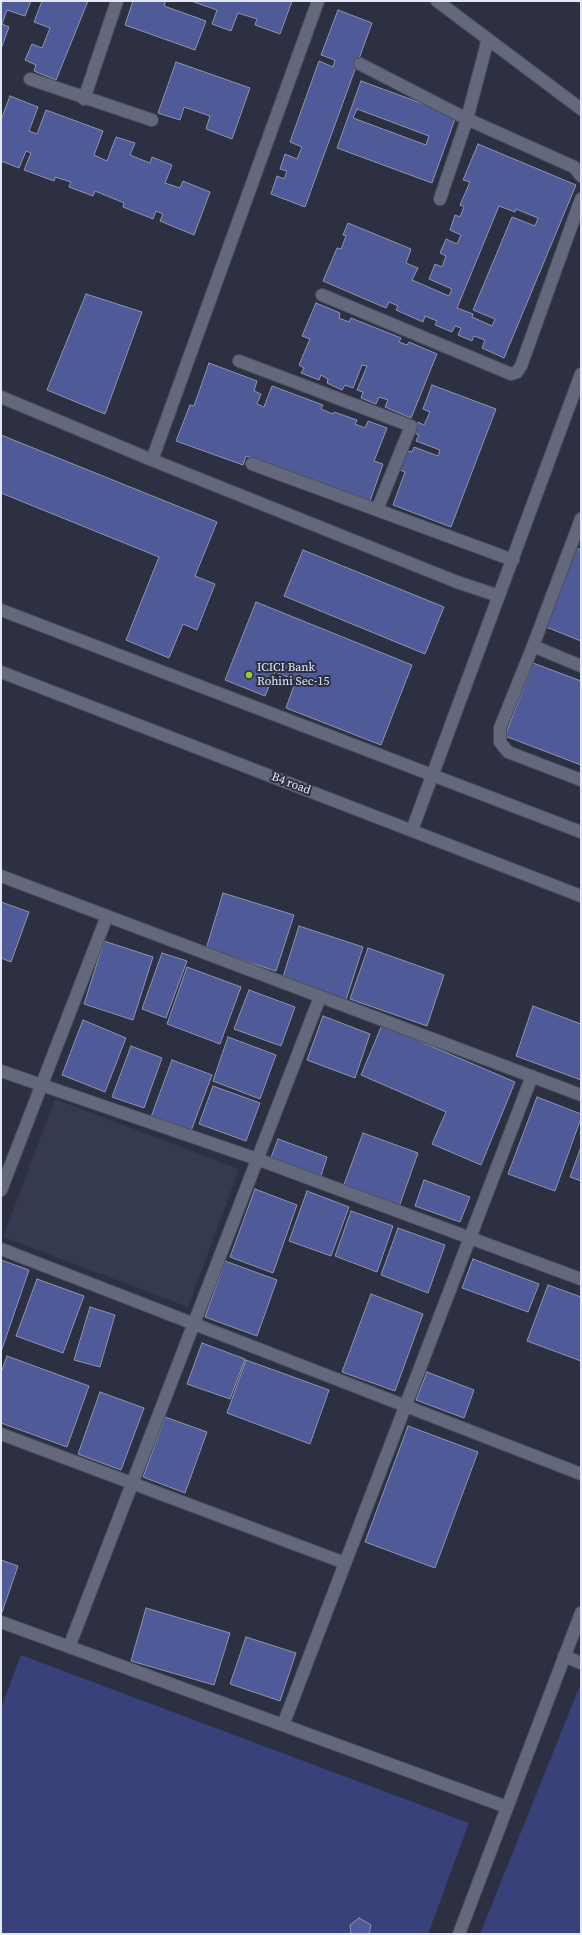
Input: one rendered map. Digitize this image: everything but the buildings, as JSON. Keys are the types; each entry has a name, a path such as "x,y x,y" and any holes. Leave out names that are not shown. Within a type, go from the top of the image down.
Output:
{"street":[{"path":"84,99 118,1"},
{"path":"152,460 318,1"},
{"path":"437,1 581,108"},
{"path":"440,199 467,119 488,39"},
{"path":"360,64 467,119 574,167 581,176"},
{"path":"30,80 84,99 152,120"},
{"path":"322,295 511,374 517,372 522,366 581,199"},
{"path":"239,361 411,426 377,510"},
{"path":"412,830 580,382"},
{"path":"1,397 152,460 457,582 499,596"},
{"path":"252,464 513,560"},
{"path":"581,519 579,532 500,728 500,742 508,752 581,780"},
{"path":"1,610 581,832"},
{"path":"533,646 581,666"},
{"name":"B4 road","path":"1,672 581,896"},
{"path":"1,876 581,1095"},
{"path":"1,1190 107,916"},
{"path":"69,1647 320,997"},
{"path":"1,1071 257,1159 581,1279"},
{"path":"283,1725 532,1076"},
{"path":"1,1249 581,1474"},
{"path":"1,1434 345,1563"},
{"path":"458,1934 581,1613"},
{"path":"1,1622 507,1807"},
{"path":"564,1656 581,1663"}],"shaded area":[{"path":"55,1099 239,1169 188,1307 3,1237"},
{"path":"21,1655 469,1823 428,1934 1,1934 1,1708"},
{"path":"581,1683 581,1934 480,1934"}],"place":[{"name":"ICICI Bank Rohini Sec-15","path":"249,675"}]}
